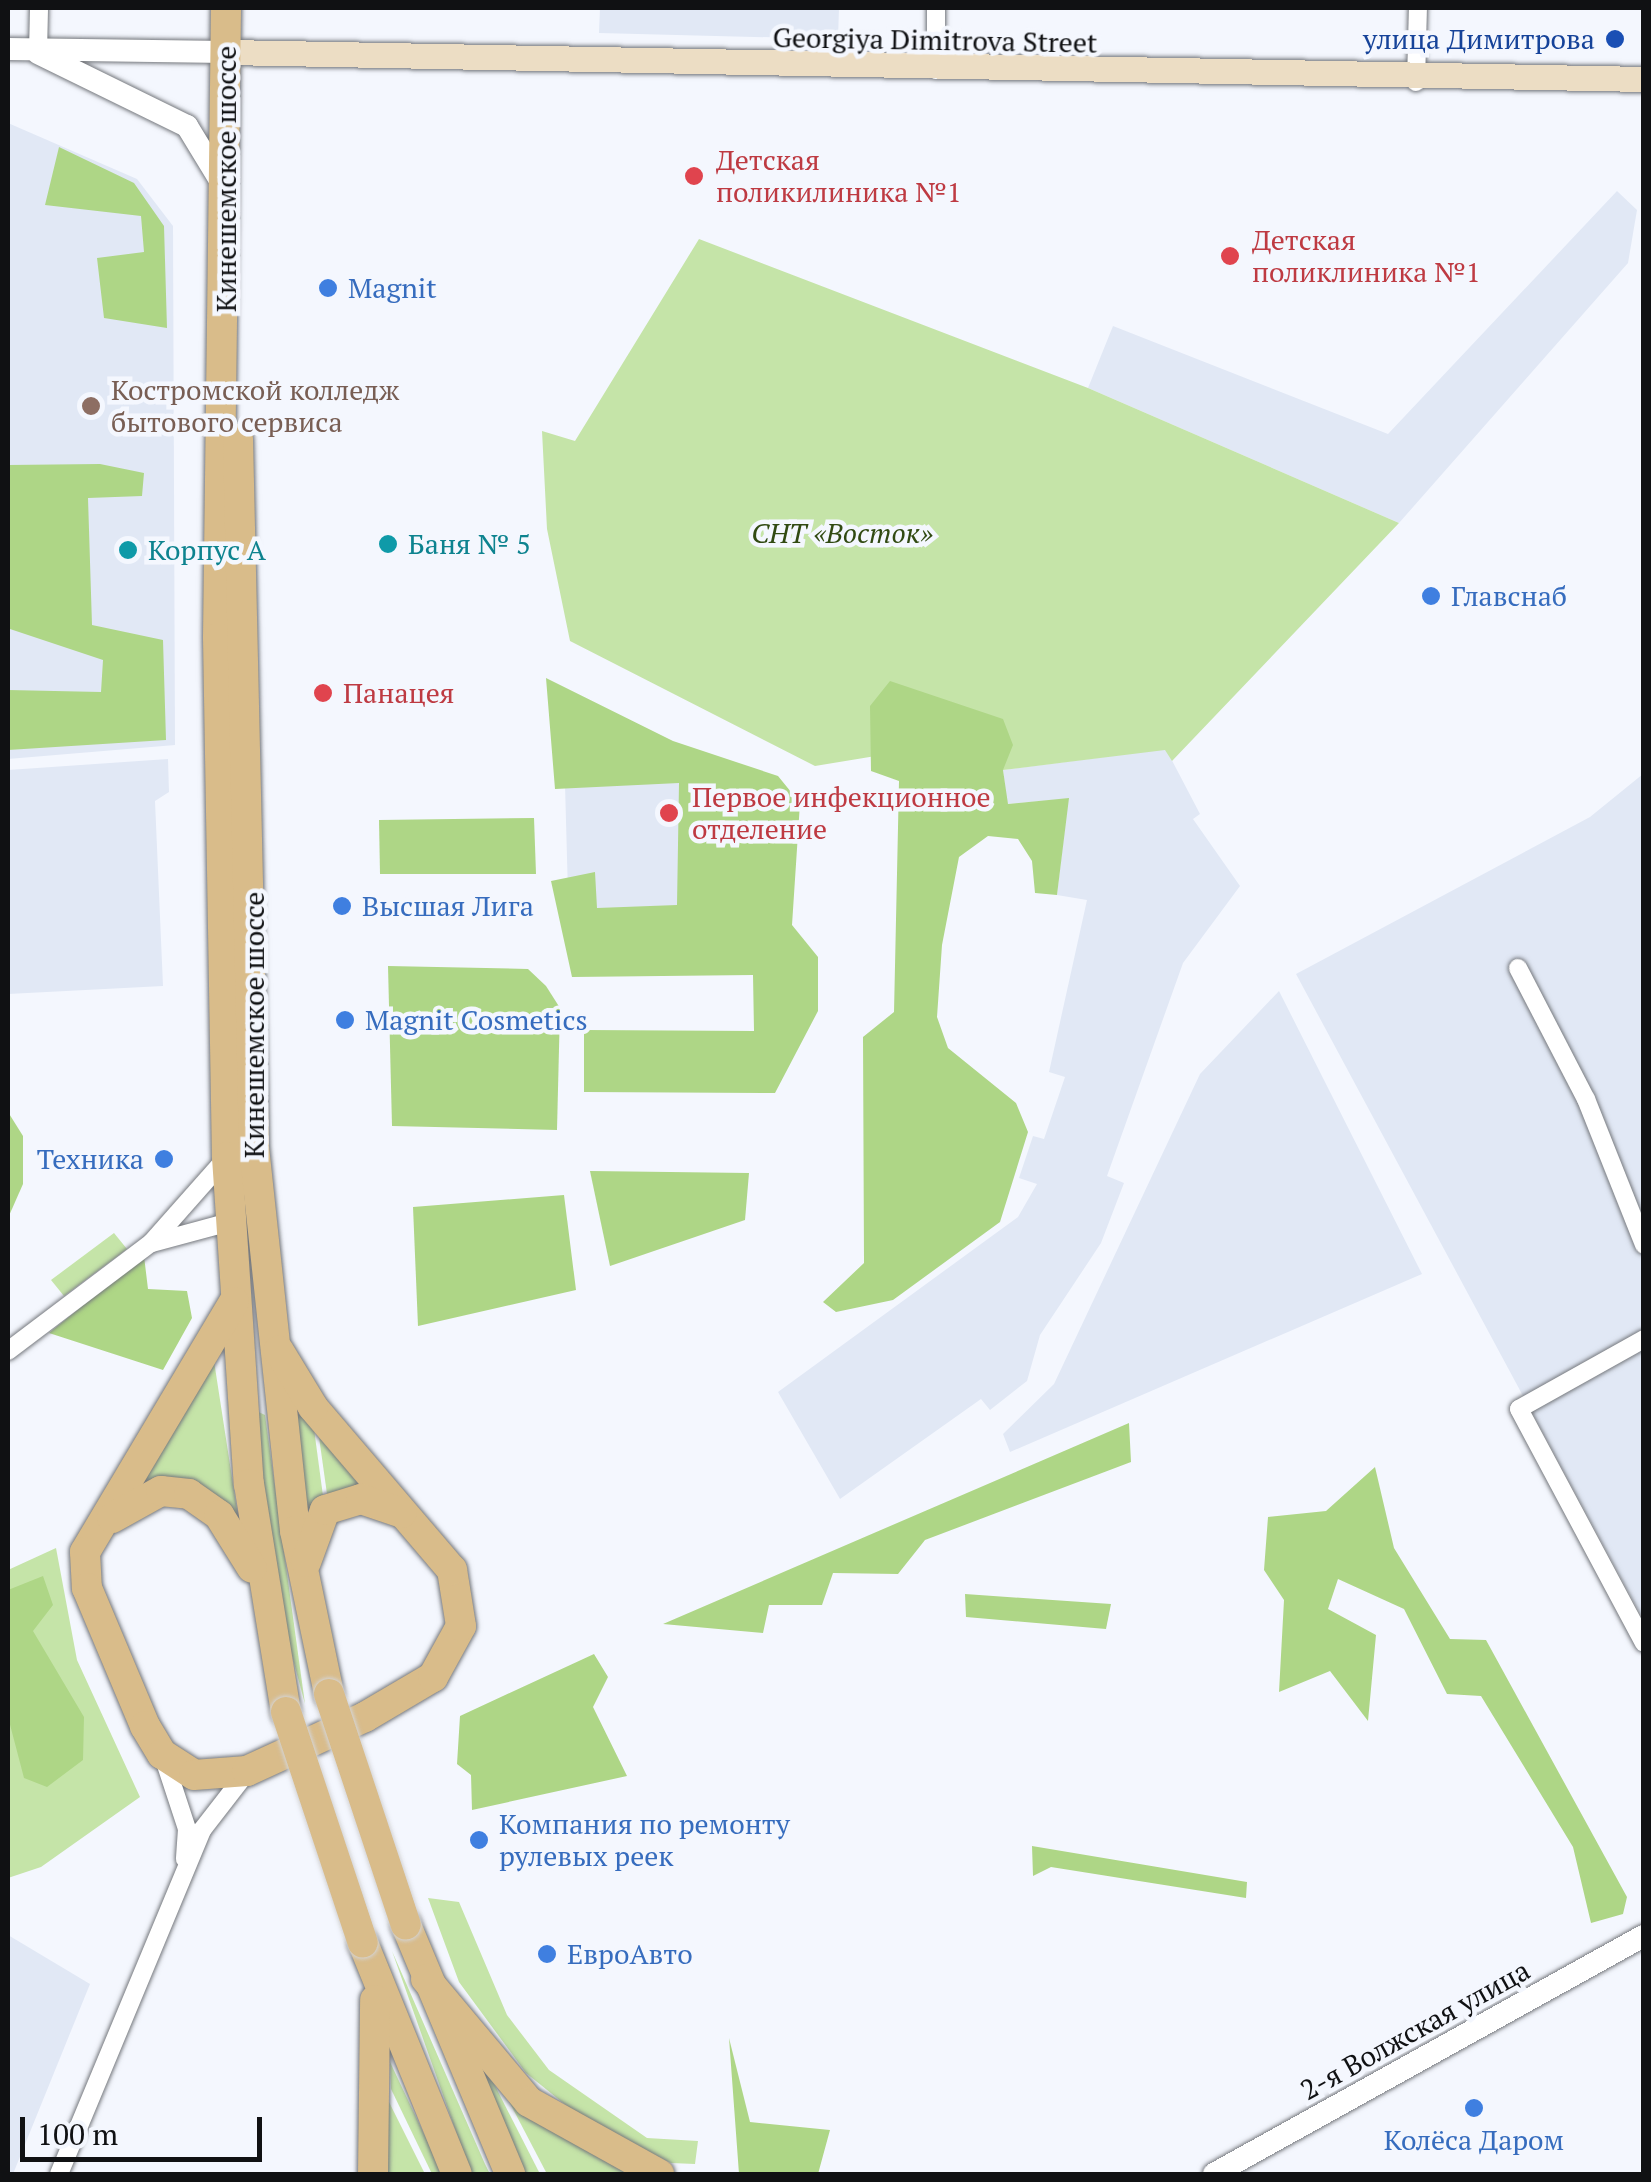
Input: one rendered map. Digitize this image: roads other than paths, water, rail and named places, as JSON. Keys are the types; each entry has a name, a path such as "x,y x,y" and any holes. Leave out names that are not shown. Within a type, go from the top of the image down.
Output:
{"main road":[{"name":"Кинешемское шоссе","path":"226,8 222,185 228,351 246,587 254,1147 271,1336 305,1600 329,1694 406,1924 510,2174"},
{"name":"Georgiya Dimitrova Street","path":"226,52 1416,82 1644,79"},
{"name":"Кинешемское шоссе","path":"228,351 218,638 226,1158 234,1302 260,1582"},
{"path":"234,1302 85,1552 87,1588 162,1754 194,1775 248,1771 366,1717 433,1676 453,1651 462,1626 452,1570 312,1407 271,1336"},
{"path":"102,1526 132,1501 189,1494 219,1514 260,1582 286,1712 374,1977 458,2174"},
{"path":"305,1600 306,1542 326,1510 361,1499 410,1517"},
{"path":"373,2174 374,1977"},
{"path":"426,1979 530,2102 659,2174"}],"street":[{"path":"38,8 38,53"},
{"path":"936,8 936,70"},
{"path":"1416,82 1418,8"},
{"path":"8,49 38,53 226,52"},
{"path":"38,53 187,126 222,185"},
{"path":"1518,968 1586,1099 1644,1245"},
{"path":"8,1351 151,1243 226,1158"},
{"path":"151,1243 230,1222"},
{"path":"1644,1339 1519,1409 1644,1643"},
{"path":"162,1754 187,1829 185,1872"},
{"path":"58,2174 185,1872 223,1796 248,1771"},
{"name":"2-я Волжская улица","path":"1214,2174 1644,1936"}],"place":[{"name":"улица Димитрова","path":"1615,39"},
{"name":"Детская поликилиника №1","path":"694,176"},
{"name":"Детская поликлиника №1","path":"1230,256"},
{"name":"Magnit","path":"328,288"},
{"name":"Костромской колледж бытового сервиса","path":"91,406"},
{"name":"Баня № 5","path":"388,544"},
{"name":"Корпус А","path":"128,550"},
{"name":"Главснаб","path":"1431,596"},
{"name":"Панацея","path":"323,693"},
{"name":"Первое инфекционное отделение","path":"669,813"},
{"name":"Высшая Лига","path":"342,906"},
{"name":"Magnit Cosmetics","path":"345,1020"},
{"name":"Техника","path":"164,1159"},
{"name":"Компания по ремонту рулевых реек","path":"479,1840"},
{"name":"ЕвроАвто","path":"547,1954"},
{"name":"Колёса Даром","path":"1474,2108"}],"park label":[{"name":"СНТ «Восток»","path":"842,533"}]}
